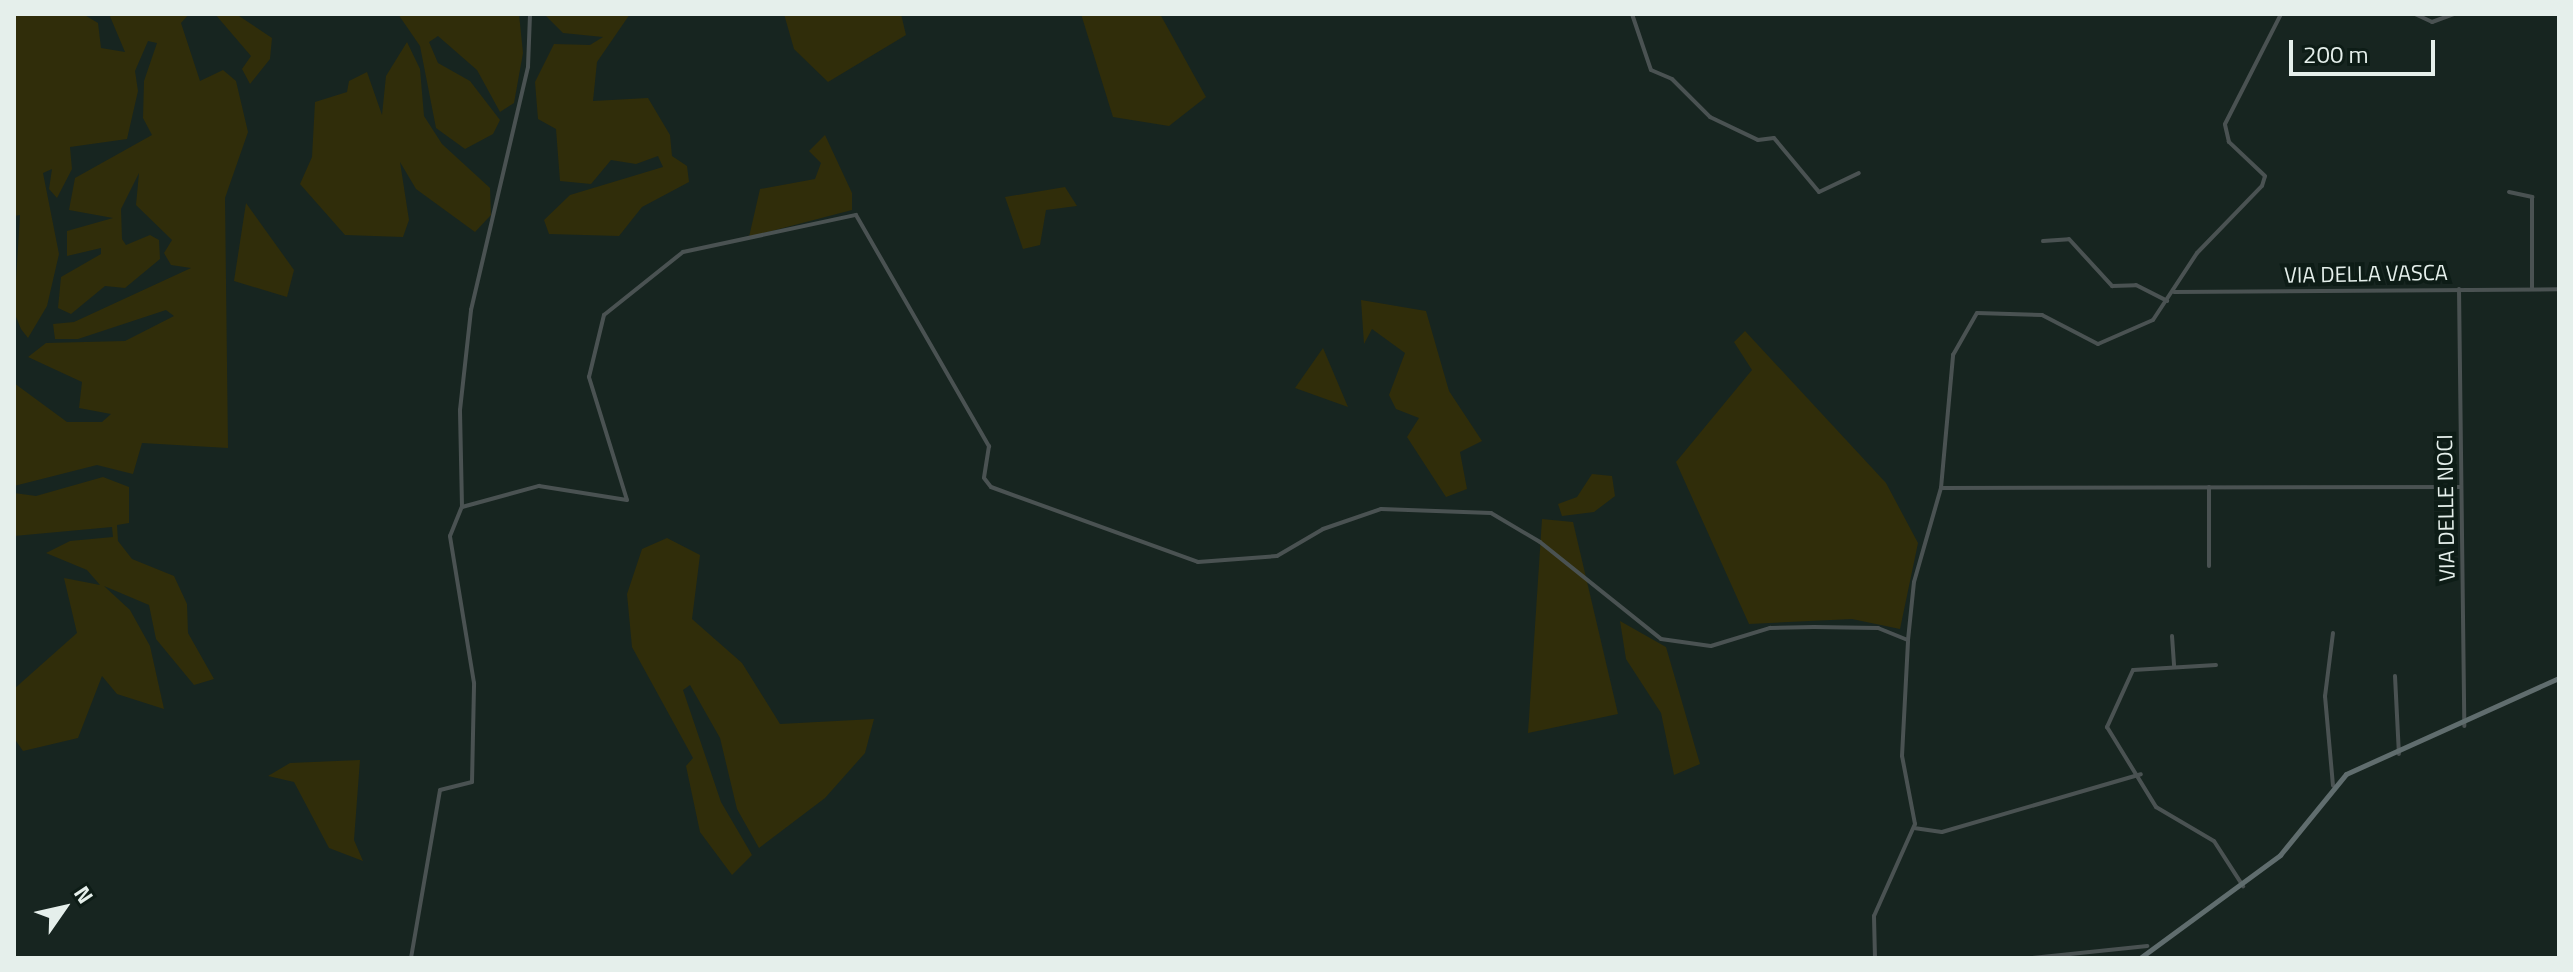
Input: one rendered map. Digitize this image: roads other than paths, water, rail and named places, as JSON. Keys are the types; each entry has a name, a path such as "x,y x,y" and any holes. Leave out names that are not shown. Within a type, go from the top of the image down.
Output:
{"main road":[{"path":"2143,957 2243,886 2290,845 2333,786 2559,678"}],"street":[{"path":"411,958 440,790 472,782 474,683 450,536 462,507 460,410 471,310 528,67 530,14"},
{"path":"1632,14 1651,70 1672,79 1710,117 1758,140 1774,138 1819,192 1859,173"},
{"path":"1875,958 1874,916 1914,828 1902,756 1908,640 1914,582 1941,488 1953,355 1977,313 2042,315 2098,344 2153,320 2197,253 2262,186 2265,176 2229,142 2225,124 2281,14"},
{"path":"2415,14 2432,22 2454,14"},
{"path":"2509,192 2531,194 2532,289"},
{"path":"462,507 539,486 627,500 589,377 604,315 683,252 856,215 989,446 984,478 991,487 1198,562 1277,556 1381,509 1491,513 1540,542 1661,639 1711,646 1770,628 1814,627 1878,628 1908,640"},
{"path":"2043,241 2069,239 2112,286 2136,285 2167,302"},
{"name":"VIA DELLE NOCI","path":"2459,289 2464,726"},
{"name":"VIA DELLA VASCA","path":"2174,292 2559,289"},
{"path":"2209,487 2209,566"},
{"path":"1941,488 2461,487"},
{"path":"2333,633 2325,700 2333,786"},
{"path":"2172,636 2174,666"},
{"path":"2216,665 2174,666 2129,673 2107,719 2142,774 2156,807 2214,841 2243,886"},
{"path":"2395,676 2399,754"},
{"path":"1914,828 1942,832 2142,774"},
{"path":"2031,958 2147,946"},
{"path":"2140,947 2143,957"}]}
